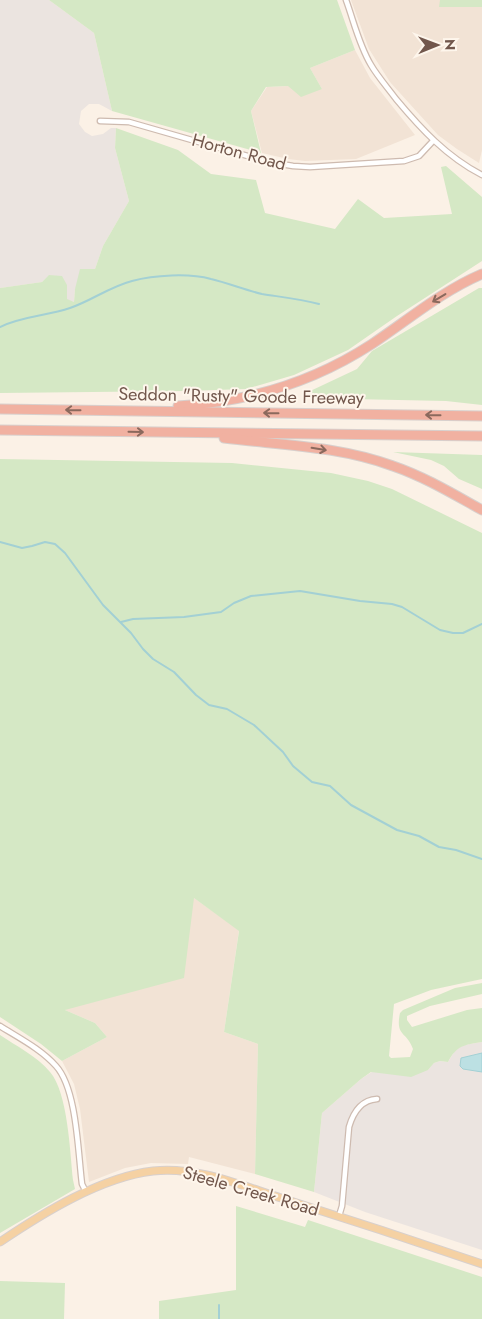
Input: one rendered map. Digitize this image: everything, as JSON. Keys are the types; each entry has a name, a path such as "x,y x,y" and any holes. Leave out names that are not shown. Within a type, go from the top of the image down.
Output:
{"highway":[{"path":"104,411 212,404 269,392 304,380 345,360 428,304 482,274"},
{"name":"Seddon \"Rusty\" Goode Freeway","path":"0,409 482,416"},
{"name":"Seddon \"Rusty\" Goode Freeway","path":"0,430 482,436"},
{"path":"184,432 357,455 421,476 482,510"}],"main road":[{"name":"Steele Creek Road","path":"0,1242 86,1192 115,1179 136,1173 181,1170 221,1179 482,1264"}],"street":[{"path":"346,0 370,64 433,141 466,167 482,175"},
{"name":"Horton Road","path":"100,121 129,122 249,157 293,166 310,167 404,161 419,156 433,141"},
{"path":"0,1026 45,1056 60,1070 72,1104 82,1184 86,1192"},
{"path":"339,1216 342,1206 349,1127 352,1117 364,1102 377,1099"}],"shaded area":[{"path":"0,0 49,0 94,33 112,111 99,104 89,104 81,111 79,124 85,132 92,136 103,134 111,128 116,128 115,148 129,201 103,246 95,269 75,289 74,302 67,300 67,285 50,275 42,282 0,288"},
{"path":"351,0 440,0 440,7 482,7 482,150 479,163 438,135 390,82 369,49"},
{"path":"355,50 370,78 415,135 356,159 305,161 262,153 251,111 267,87 288,86 322,89 310,68"},
{"path":"194,898 239,930 224,1032 258,1044 255,1174 189,1157 188,1164 151,1163 125,1168 89,1182 80,1109 74,1084 62,1061 107,1037 95,1023 65,1010"},
{"path":"482,1042 482,1250 365,1212 314,1192 322,1113 361,1079 381,1066 428,1070 434,1063 440,1061 448,1062 456,1049 464,1045"}],"green space":[{"path":"49,0 337,0 355,50 310,68 322,89 301,97 288,86 266,87 251,111 261,153 112,111 94,33"},
{"path":"440,0 482,0 482,7 439,7"},
{"path":"116,128 178,150 211,174 256,180 265,213 335,229 358,199 384,218 452,214 441,167 446,166 482,197 482,261 348,350 294,375 246,389 0,393 0,288 42,282 49,275 62,276 67,285 67,299 74,302 80,269 95,269 103,246 129,201 115,148"},
{"path":"482,288 482,405 446,401 303,398 306,393 357,369 372,351"},
{"path":"393,452 482,455 482,489 459,479 444,466 431,460"},
{"path":"0,459 232,463 331,473 368,481 392,489 482,533 482,979 431,990 394,1004 389,1056 391,1058 410,1057 413,1049 411,1043 400,1030 400,1013 403,1010 455,988 482,983 482,994 430,1006 407,1016 407,1020 412,1027 467,1010 482,1008 482,1042 462,1047 455,1052 448,1062 440,1061 434,1063 428,1070 411,1077 371,1072 322,1113 314,1192 255,1174 258,1044 224,1032 239,931 194,898 184,978 65,1010 95,1023 107,1037 62,1061 41,1044 0,1017"},
{"path":"0,1035 45,1066 56,1082 61,1094 67,1123 75,1189 0,1233"},
{"path":"236,1206 305,1227 308,1220 482,1277 482,1319 159,1319 159,1301 236,1290"},
{"path":"0,1281 65,1283 64,1319 0,1319"}],"water":[{"path":"482,1053 482,1072 463,1069 460,1066 461,1058"}],"waterway":[{"path":"0,327 8,323 70,308 124,284 161,276 182,275 202,277 262,294 319,304"},
{"path":"0,542 22,548 45,542 55,544 65,553 103,605 131,633 153,659 174,672 196,695 209,705 227,709 254,725 283,752 293,766 312,782 330,786 351,805 397,830 419,836 439,847 456,850 482,859"},
{"path":"121,622 133,619 184,617 221,612 234,603 251,596 300,591 360,601 392,604 402,607 440,630 453,633 463,633 482,624"},
{"path":"219,1305 219,1319"}]}
